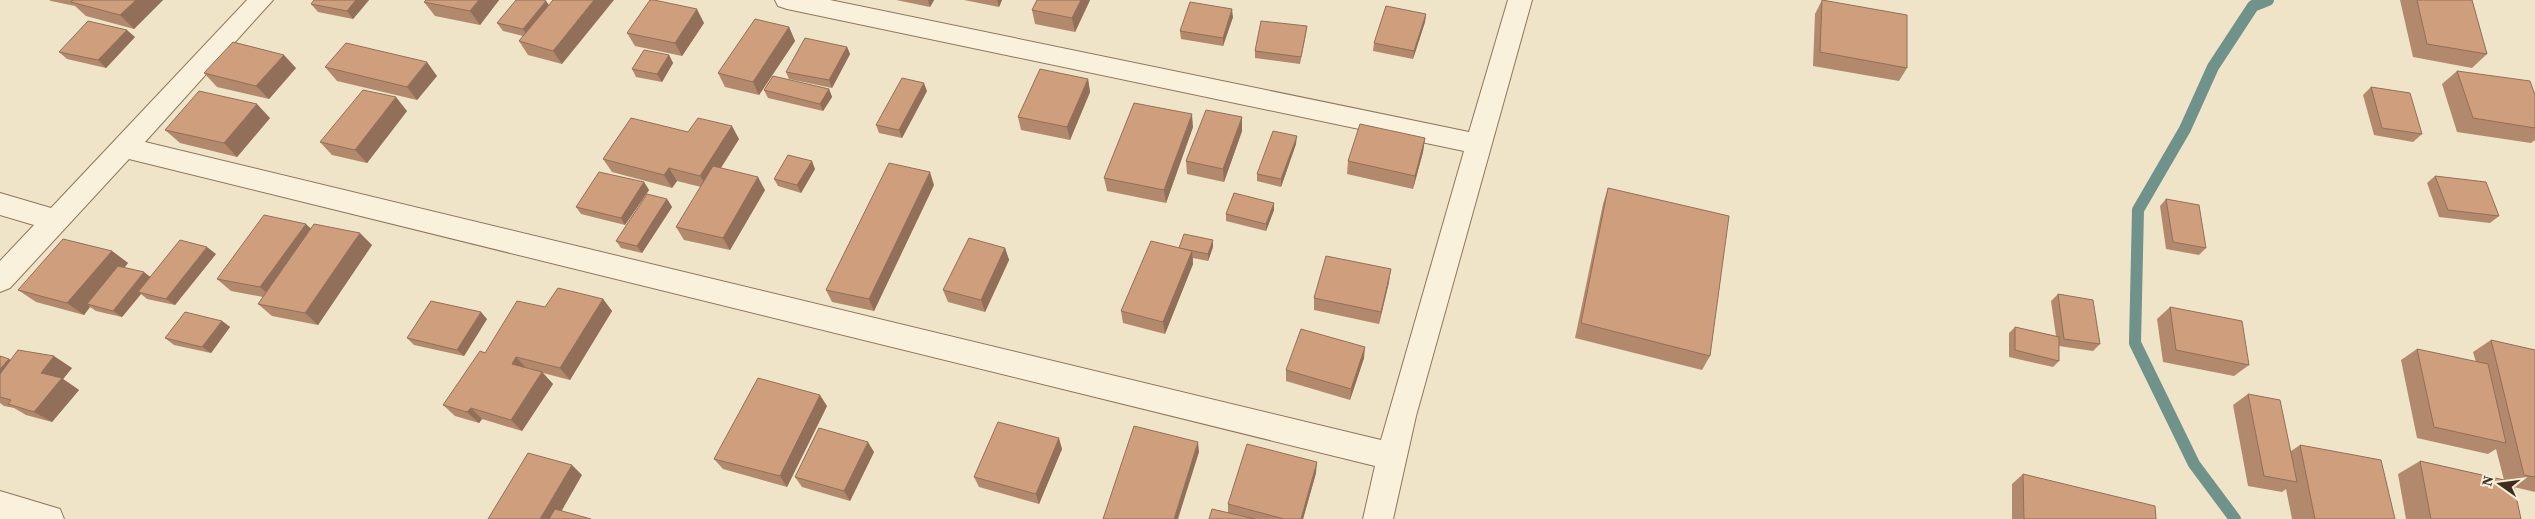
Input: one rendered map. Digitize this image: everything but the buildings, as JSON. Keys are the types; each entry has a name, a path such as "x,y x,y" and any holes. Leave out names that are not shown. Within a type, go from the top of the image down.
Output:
{"street":[{"path":"0,280 261,0"},
{"path":"787,0 1479,144"},
{"path":"1378,519 1401,416 1520,0"},
{"path":"124,147 1392,456"},
{"path":"0,204 56,220"},
{"path":"0,505 49,519"}],"waterway":[{"path":"2235,519 2194,464 2135,343 2138,210 2185,129 2213,67 2253,6 2268,0"}]}
